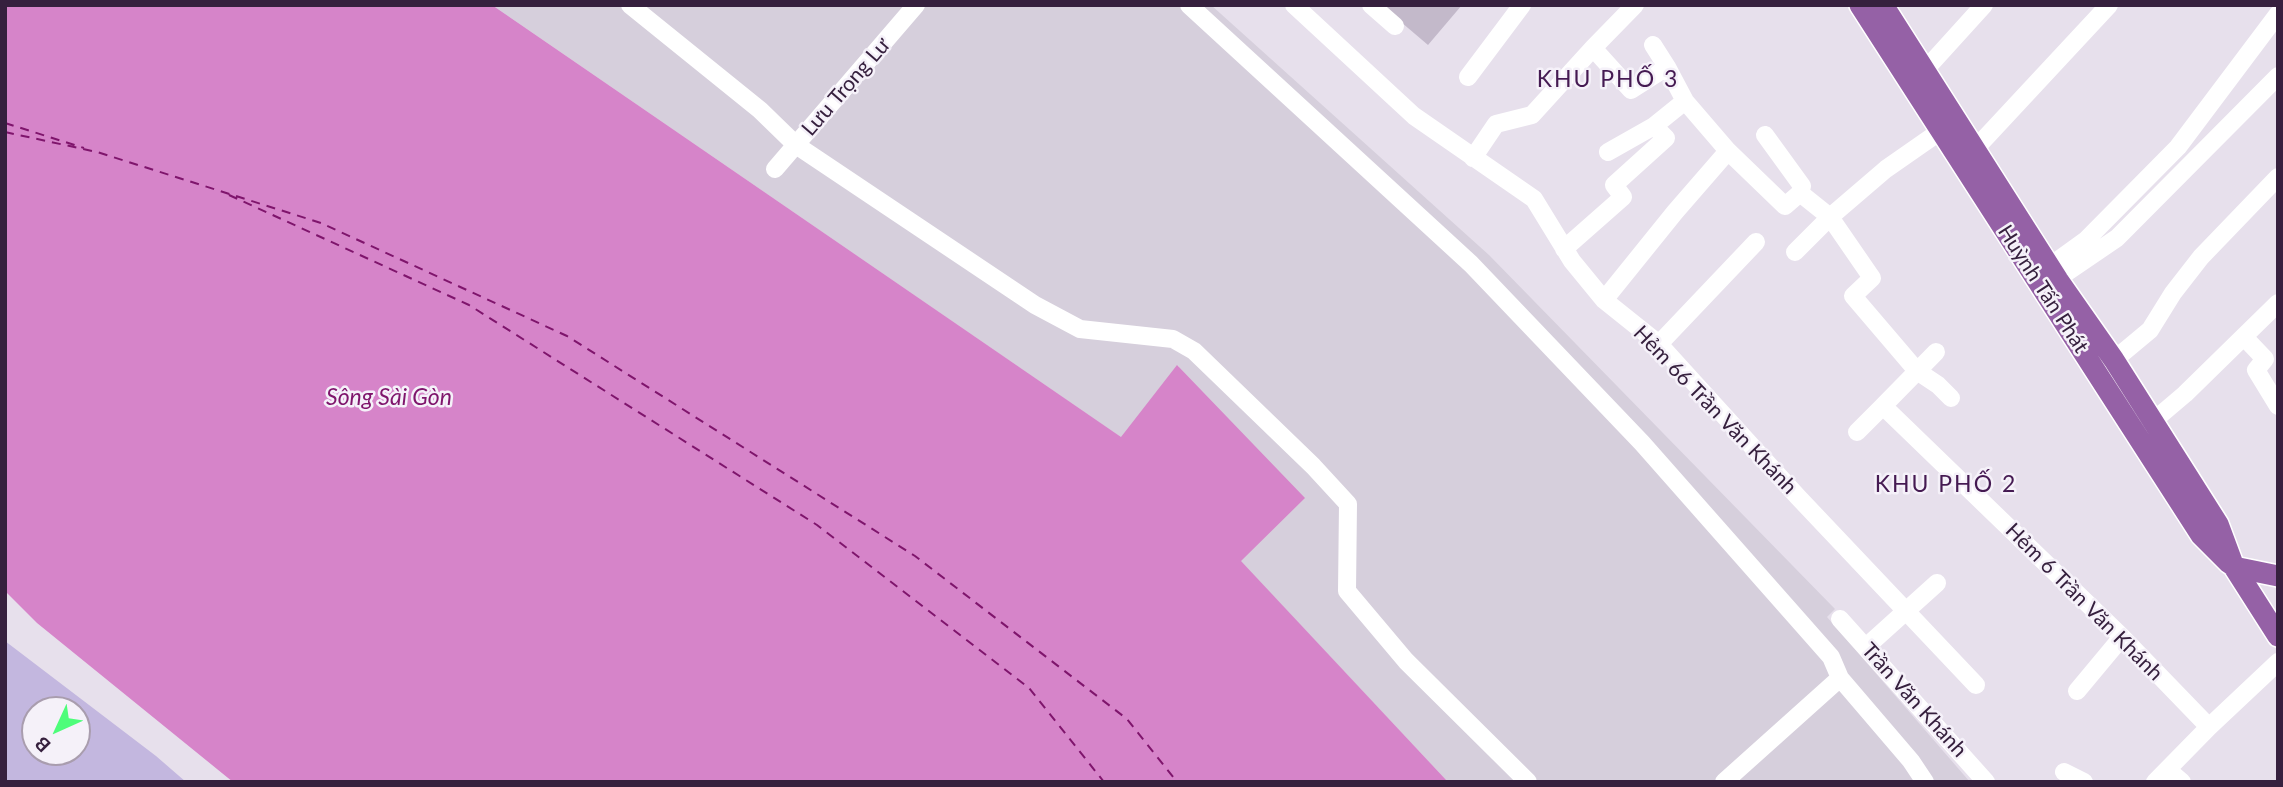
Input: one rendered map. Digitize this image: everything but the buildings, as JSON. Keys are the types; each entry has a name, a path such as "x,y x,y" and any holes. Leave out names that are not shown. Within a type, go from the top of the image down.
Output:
{"main road":[{"name":"Huỳnh Tấn Phát","path":"1860,5 1936,105 2046,277 2201,535 2234,567"},
{"name":"Huỳnh Tấn Phát","path":"1883,5 1925,70 1936,105"},
{"name":"Huỳnh Tấn Phát","path":"1948,125 1975,149 2046,277 2114,359 2218,524 2234,567 2278,636"},
{"path":"2234,567 2278,576"}],"street":[{"path":"630,5 760,110 796,145 1035,305 1080,329 1172,339 1194,351 1304,457 1348,504 1347,591 1406,661 1528,782"},
{"name":"Lưu Trọng Lư","path":"775,169 916,5"},
{"path":"1189,5 1471,264 1642,443 1831,657 1840,678 1911,761 1925,782"},
{"path":"1294,5 1414,116 1473,158 1496,124 1532,115 1635,5"},
{"path":"1371,5 1395,26"},
{"path":"1468,77 1522,5"},
{"path":"1925,70 1984,5"},
{"path":"1975,149 2109,5"},
{"path":"2046,277 2178,148 2278,14"},
{"path":"1653,45 1668,67 1685,101 1728,151 1784,206 1800,193 1802,186 1765,135"},
{"path":"1593,48 1631,90 1668,67"},
{"path":"2046,277 2118,238 2278,76"},
{"path":"1608,152 1654,126 1685,101"},
{"path":"1796,252 1830,217 1886,169 1948,125"},
{"path":"1564,249 1623,197 1614,185 1666,138 1654,126"},
{"path":"1604,300 1728,151"},
{"name":"Hẻm 66 Trần Văn Khánh","path":"1473,158 1534,199 1564,249 1604,300 1658,344 1976,685"},
{"path":"2114,359 2150,330 2201,257 2278,177"},
{"path":"1800,193 1830,217 1872,278 1853,296 1917,371 1951,398"},
{"path":"1658,344 1756,242"},
{"path":"2152,422 2185,394 2278,303"},
{"path":"2244,337 2266,359 2256,370 2278,406"},
{"path":"1857,432 1936,352"},
{"name":"Hẻm 6 Trần Văn Khánh","path":"1883,406 2122,637 2209,727"},
{"path":"1866,647 1937,583"},
{"name":"Trần Văn Khánh","path":"1840,619 1986,782"},
{"path":"2077,691 2122,637"},
{"path":"2182,782 2162,776 2209,727 2278,663"},
{"path":"1724,782 1840,678"},
{"path":"2064,772 2084,782"}],"shaded area":[{"path":"492,5 1211,5 1489,255 1835,609 1827,617 1970,782 1448,782 1240,561 1178,365 1122,438"},
{"path":"5,641 77,696 21,696 21,766 91,766 91,706 186,782 5,782"}],"water":[{"name":"Sông Sài Gòn","path":"5,5 492,5 1121,437 1177,365 1305,498 1241,561 1448,782 233,782 37,623 5,591"}],"ferry route":[{"path":"5,123 84,148"},
{"path":"5,132 97,152 321,223 567,336 915,556 1127,719 1177,782"},
{"path":"229,195 469,305 817,525 1029,688 1104,782"}],"district":[{"name":"KHU PHỐ 3","path":"1608,80"},
{"name":"KHU PHỐ 2","path":"1946,485"}]}
